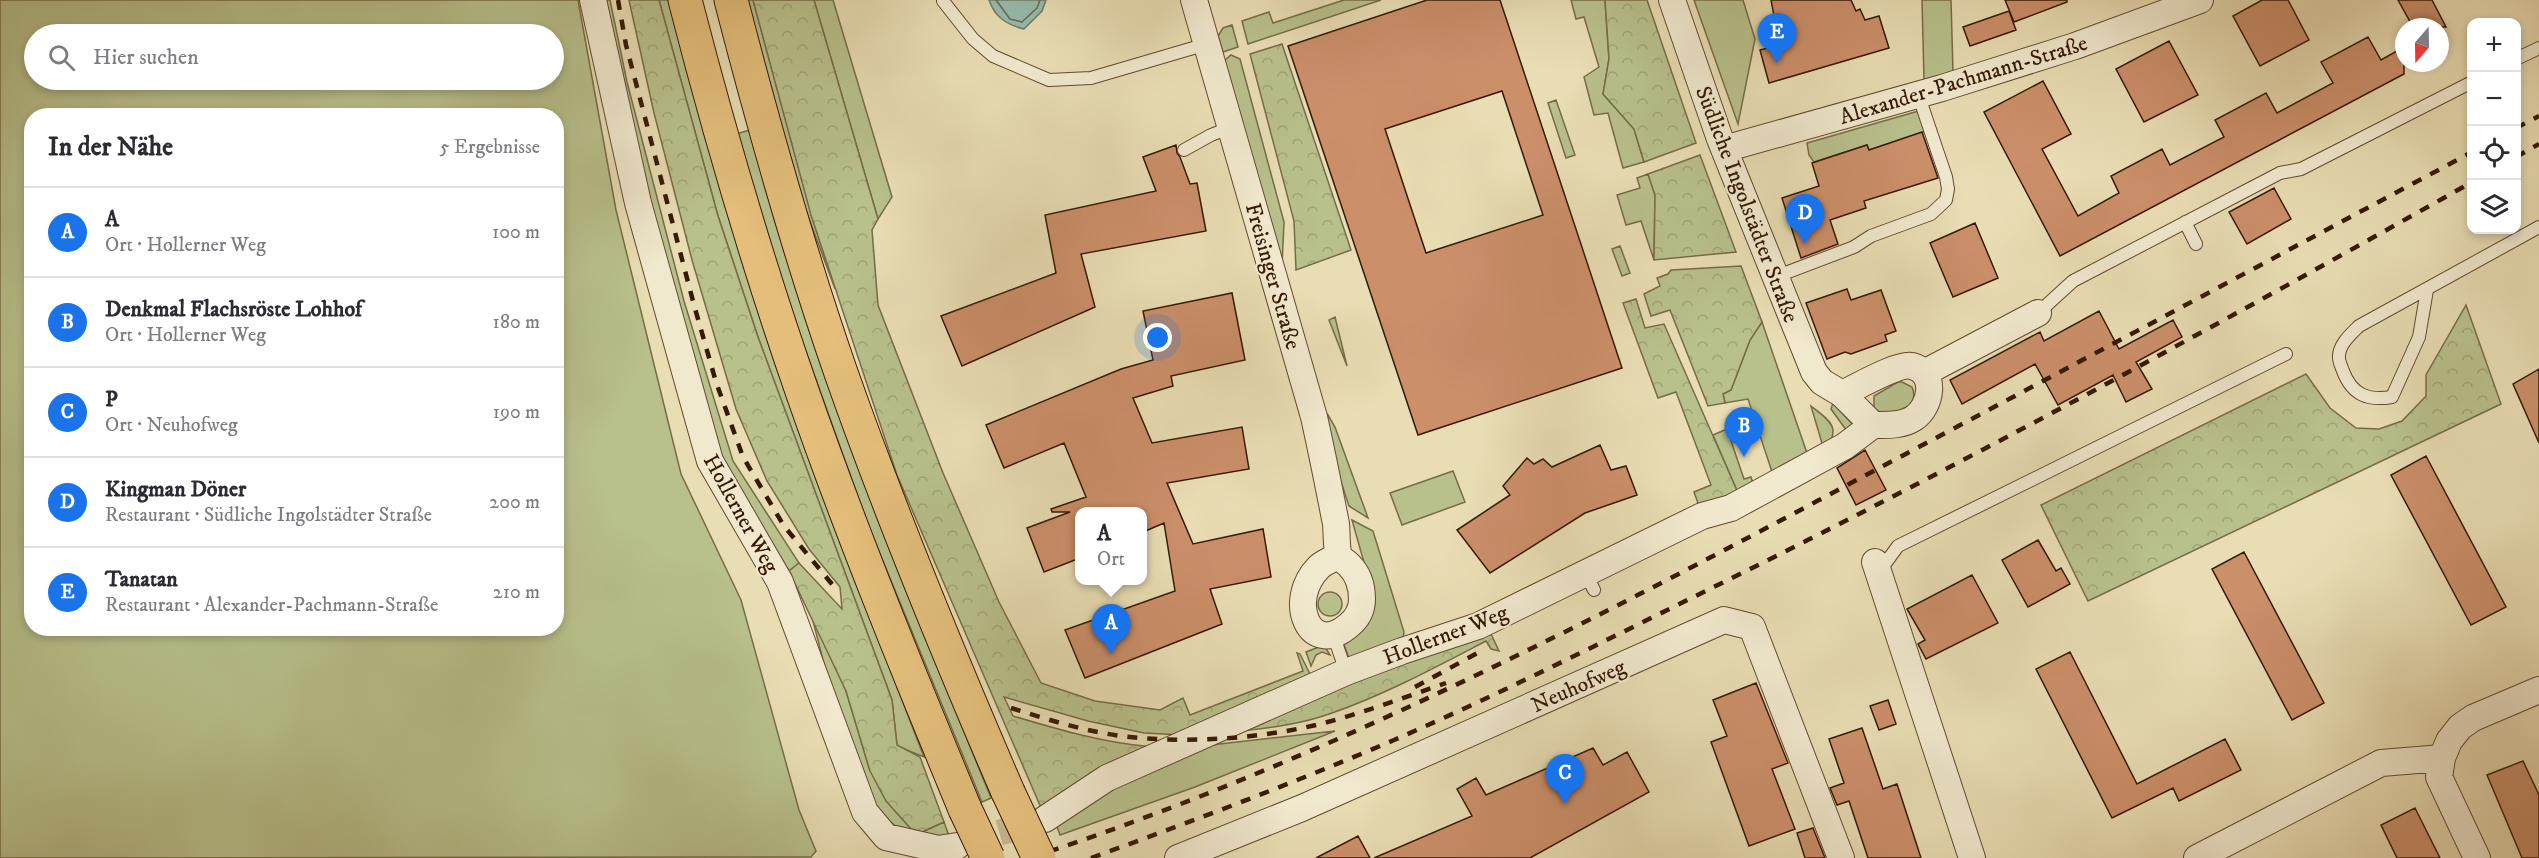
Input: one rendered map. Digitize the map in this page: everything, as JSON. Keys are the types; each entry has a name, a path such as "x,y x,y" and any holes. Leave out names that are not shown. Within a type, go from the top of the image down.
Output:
{"main road":[{"path":"684,0 719,131 802,390 852,530 965,809 988,858"},
{"path":"731,0 764,126 840,370 936,626 1039,858"}],"street":[{"name":"Hollerner Weg","path":"592,0 638,203 710,461 780,582 865,812 886,837 938,849 957,846"},
{"name":"Freisinger Straße","path":"1194,0 1314,417 1327,474 1339,556"},
{"name":"Südliche Ingolstädter Straße","path":"1672,0 1724,149 1814,372 1822,382 1842,394 1873,425"},
{"name":"Alexander-Pachmann-Straße","path":"1724,149 1918,94 2075,46 2200,0"},
{"path":"1924,373 2038,313"},
{"path":"1842,394 1899,368 1911,366 1924,373 1929,383 1929,395 1925,406 1914,418 1896,425 1873,425"},
{"name":"Hollerner Weg","path":"1045,819 1107,778 1346,672 1478,626 1590,582 1702,516 1731,508 1845,446 1873,425"},
{"path":"1339,556 1352,568 1361,585 1362,601 1354,621 1343,630 1333,634 1320,634 1307,624 1302,608 1306,586 1320,566 1339,556"},
{"path":"1877,568 1972,858"},
{"name":"Neuhofweg","path":"1178,858 1302,808 1724,620 1752,627 1840,858"},
{"path":"2477,858 2439,777 2442,758 2449,741 2460,727 2473,718 2539,690"},
{"path":"2197,858 2381,763 2442,758"}],"lane":[{"path":"943,1 973,39 993,56 1049,80 1091,78 1207,44"},
{"path":"2521,58 2539,48"},
{"path":"2038,313 2073,280 2280,173 2301,169 2467,85"},
{"path":"1775,277 1854,248 1871,236 1930,214 1946,200 1948,189 1946,177 1918,94"},
{"path":"1184,150 1211,135 1232,127"},
{"path":"2185,222 2196,244"},
{"path":"2427,290 2419,337 2392,397 2375,400 2357,394 2346,378 2338,358 2344,342 2359,326 2539,226"},
{"path":"1877,568 1898,546 2286,354"},
{"path":"1333,634 1346,672"}],"green space":[{"path":"0,0 578,0 616,210 681,474 741,600 799,810 816,851 811,857 0,858"},
{"path":"599,0 610,0 627,82 684,301 733,461 799,563 789,571 726,466 704,408 639,168"},
{"path":"629,0 659,0 718,216 758,337 892,700 897,745 920,757 944,822 922,832 911,829 886,801 870,771 846,691 789,571 799,563 842,609 840,587 809,549 767,481 736,409 692,260 654,113"},
{"path":"659,0 669,0 687,68 828,509 924,757 897,746 892,700 758,337 718,216"},
{"path":"744,0 753,0 811,214 835,289 800,194"},
{"path":"753,0 814,0 878,219 872,230 878,305 943,473 999,602 1041,683 1095,701 1160,710 1183,698 1190,715 1303,671 1297,653 1300,654 1314,682 1183,735 1144,733 1088,721 1004,697 1013,716 1100,739 1153,747 1042,810 897,475 811,215"},
{"path":"814,0 833,0 892,197 878,219"},
{"path":"1344,0 1381,0 1248,44 1242,21 1269,12 1273,23"},
{"path":"1571,0 1605,0 1609,59 1603,94 1634,129 1644,162 1623,168 1608,113 1594,115 1584,77 1599,67 1584,17 1576,19"},
{"path":"1605,0 1647,0 1696,143 1644,162 1634,129 1603,94 1609,59"},
{"path":"1694,0 1743,0 1755,39 1738,124"},
{"path":"1922,0 1951,0 1953,72 1924,80"},
{"path":"1232,25 1238,47 1223,52 1218,36 1223,28"},
{"path":"1282,44 1351,250 1296,270 1294,221 1250,54"},
{"path":"1231,55 1240,59 1284,222 1282,266 1224,61"},
{"path":"1556,100 1575,155 1566,158 1548,103"},
{"path":"1922,110 1928,131 1869,150 1867,145 1814,162 1809,155 1807,143"},
{"path":"750,130 902,580 991,798 982,802 869,527 795,321 736,134"},
{"path":"1700,155 1736,252 1654,260 1655,195 1648,174"},
{"path":"1648,174 1655,195 1654,260 1641,221 1626,225 1617,195 1640,188 1637,178"},
{"path":"1620,246 1630,273 1622,276 1612,249"},
{"path":"1741,266 1762,322 1750,340 1731,390 1723,394 1725,403 1708,406 1670,310 1651,316 1644,294 1660,286 1657,278 1668,274 1671,270"},
{"path":"1636,299 1645,328 1664,324 1738,493 1699,506 1694,492 1711,485 1676,392 1658,398 1623,303"},
{"path":"2466,305 2501,404 2088,601 2041,505 2306,374 2330,408 2356,428 2379,429 2402,421 2426,396 2426,375"},
{"path":"1335,317 1347,366 1329,320"},
{"path":"1762,322 1809,459 1774,478 1748,399 1725,403 1723,394 1731,390 1750,340"},
{"path":"1898,382 1912,387 1914,395 1908,407 1895,414 1880,412 1874,408 1874,396"},
{"path":"1833,403 1855,427 1849,434 1831,409"},
{"path":"1811,406 1828,420 1833,430 1833,436 1824,450"},
{"path":"1328,415 1335,427 1368,518 1349,506 1325,433"},
{"path":"1727,429 1744,479 1751,477 1754,487 1738,493 1713,435"},
{"path":"1453,471 1465,502 1402,525 1390,493"},
{"path":"1352,520 1373,531 1404,632 1403,639 1350,661 1344,645 1359,632 1374,598"},
{"path":"1330,592 1339,595 1342,604 1339,613 1330,616 1321,613 1318,604 1321,595"},
{"path":"811,613 846,691 870,771 922,832 944,822 950,839 911,835 894,825 875,808 823,660"},
{"path":"1491,634 1499,651 1491,649 1486,641 1352,706 1309,720 1238,731 1419,654"},
{"path":"1324,645 1330,655 1322,652 1316,655 1311,666 1306,652"},
{"path":"1335,731 1195,787 1060,835 1056,824 1116,783 1202,746"}],"water":[{"path":"989,0 1046,0 1042,11 1024,29 1003,20 995,12"}],"building":[{"path":"1427,0 1500,0 1622,368 1418,435 1288,46","holes":["1502,91 1543,215 1426,253 1385,129"]},
{"path":"1771,0 1851,0 1856,11 1860,9 1865,20 1879,16 1889,48 1769,83 1760,50 1775,46 1772,33 1777,32"},
{"path":"2005,0 2067,0 2067,2 2014,22"},
{"path":"2262,0 2288,0 2309,40 2260,66 2233,16"},
{"path":"2398,0 2432,0 2441,18 2408,18"},
{"path":"2009,11 2016,30 1970,46 1963,27"},
{"path":"2368,37 2381,60 2395,52 2395,72 2404,72 2404,74 2060,256 1984,112 2043,81 2071,134 2042,149 2078,216 2119,193 2111,176 2162,149 2170,165 2224,137 2215,120 2266,93 2277,113 2333,83 2321,62"},
{"path":"2169,41 2198,95 2144,122 2116,69"},
{"path":"1922,132 1938,178 1864,201 1866,208 1830,220 1838,244 1801,258 1782,198 1819,186 1812,163 1867,145 1869,150"},
{"path":"1176,145 1190,184 1197,183 1206,231 1081,254 1095,307 962,366 941,316 1056,273 1045,215 1156,191 1143,157"},
{"path":"2274,188 2291,219 2247,244 2229,212"},
{"path":"1975,223 1998,278 1953,297 1930,243"},
{"path":"1847,289 1851,300 1881,290 1896,331 1885,335 1887,341 1851,354 1845,352 1827,359 1806,303"},
{"path":"1232,293 1245,360 1171,376 1173,386 1133,398 1152,443 1242,427 1249,469 1167,483 1193,544 1263,529 1271,577 1210,589 1222,624 1085,678 1065,630 1175,591 1164,523 1147,530 1147,507 1075,507 1075,560 1044,572 1027,528 1070,512 1052,512 1051,509 1086,497 1064,443 1004,468 986,425 1121,369 1153,360 1143,311"},
{"path":"2099,311 2119,349 2173,320 2182,337 2136,362 2152,389 2126,402 2113,375 2058,405 2035,364 1962,404 1950,380 2040,332 2044,341"},
{"path":"2539,369 2539,443 2513,384"},
{"path":"1600,445 1611,470 1626,466 1637,495 1585,513 1490,573 1457,530 1510,495 1503,486 1527,458 1534,464 1543,459 1552,467"},
{"path":"1865,450 1886,490 1856,505 1837,468"},
{"path":"2426,456 2506,607 2471,625 2391,475"},
{"path":"2038,540 2056,571 2061,568 2070,584 2028,607 2002,560"},
{"path":"2244,552 2324,703 2292,720 2212,569"},
{"path":"1972,575 1998,623 1926,659 1918,644 1925,640 1907,609"},
{"path":"2070,652 2137,784 2225,739 2241,770 2179,801 2173,788 2112,818 2036,669"},
{"path":"1756,683 1788,763 1772,769 1795,829 1749,846 1711,742 1727,736 1713,700"},
{"path":"1888,700 1896,724 1879,730 1870,706"},
{"path":"1862,728 1883,789 1897,784 1921,858 1868,858 1849,801 1837,805 1830,788 1844,783 1829,739"},
{"path":"1593,748 1603,765 1627,752 1649,792 1530,858 1374,858 1472,816 1457,789 1476,778 1486,795"},
{"path":"2523,761 2539,795 2539,858 2522,858 2487,775"},
{"path":"2415,808 2440,858 2397,858 2381,825"},
{"path":"1813,828 1825,858 1805,858 1797,833"},
{"path":"1358,836 1370,858 1316,858"}],"tunnel":[{"path":"962,844 1042,820"}],"railway":[{"path":"618,0 626,45 694,305 716,382 743,457 784,526 836,589"},
{"path":"2520,126 2539,116"},
{"path":"2521,154 2539,144"},
{"path":"1030,858 1139,820 1246,778 1351,733 1559,635 1662,583 2467,155"},
{"path":"1091,858 1356,756 1562,662 1822,533 2010,436 2467,185"},
{"path":"1415,687 1483,650"},
{"path":"1011,708 1070,726 1115,735 1200,740 1247,737 1316,725 1446,683"}],"place":[{"name":"Tanatan","path":"1777,63"},
{"name":"Kingman Döner","path":"1805,244"},
{"name":"Denkmal Flachsröste Lohhof","path":"1744,457"},
{"name":"A","path":"1111,654"},
{"name":"P","path":"1565,804"}]}
